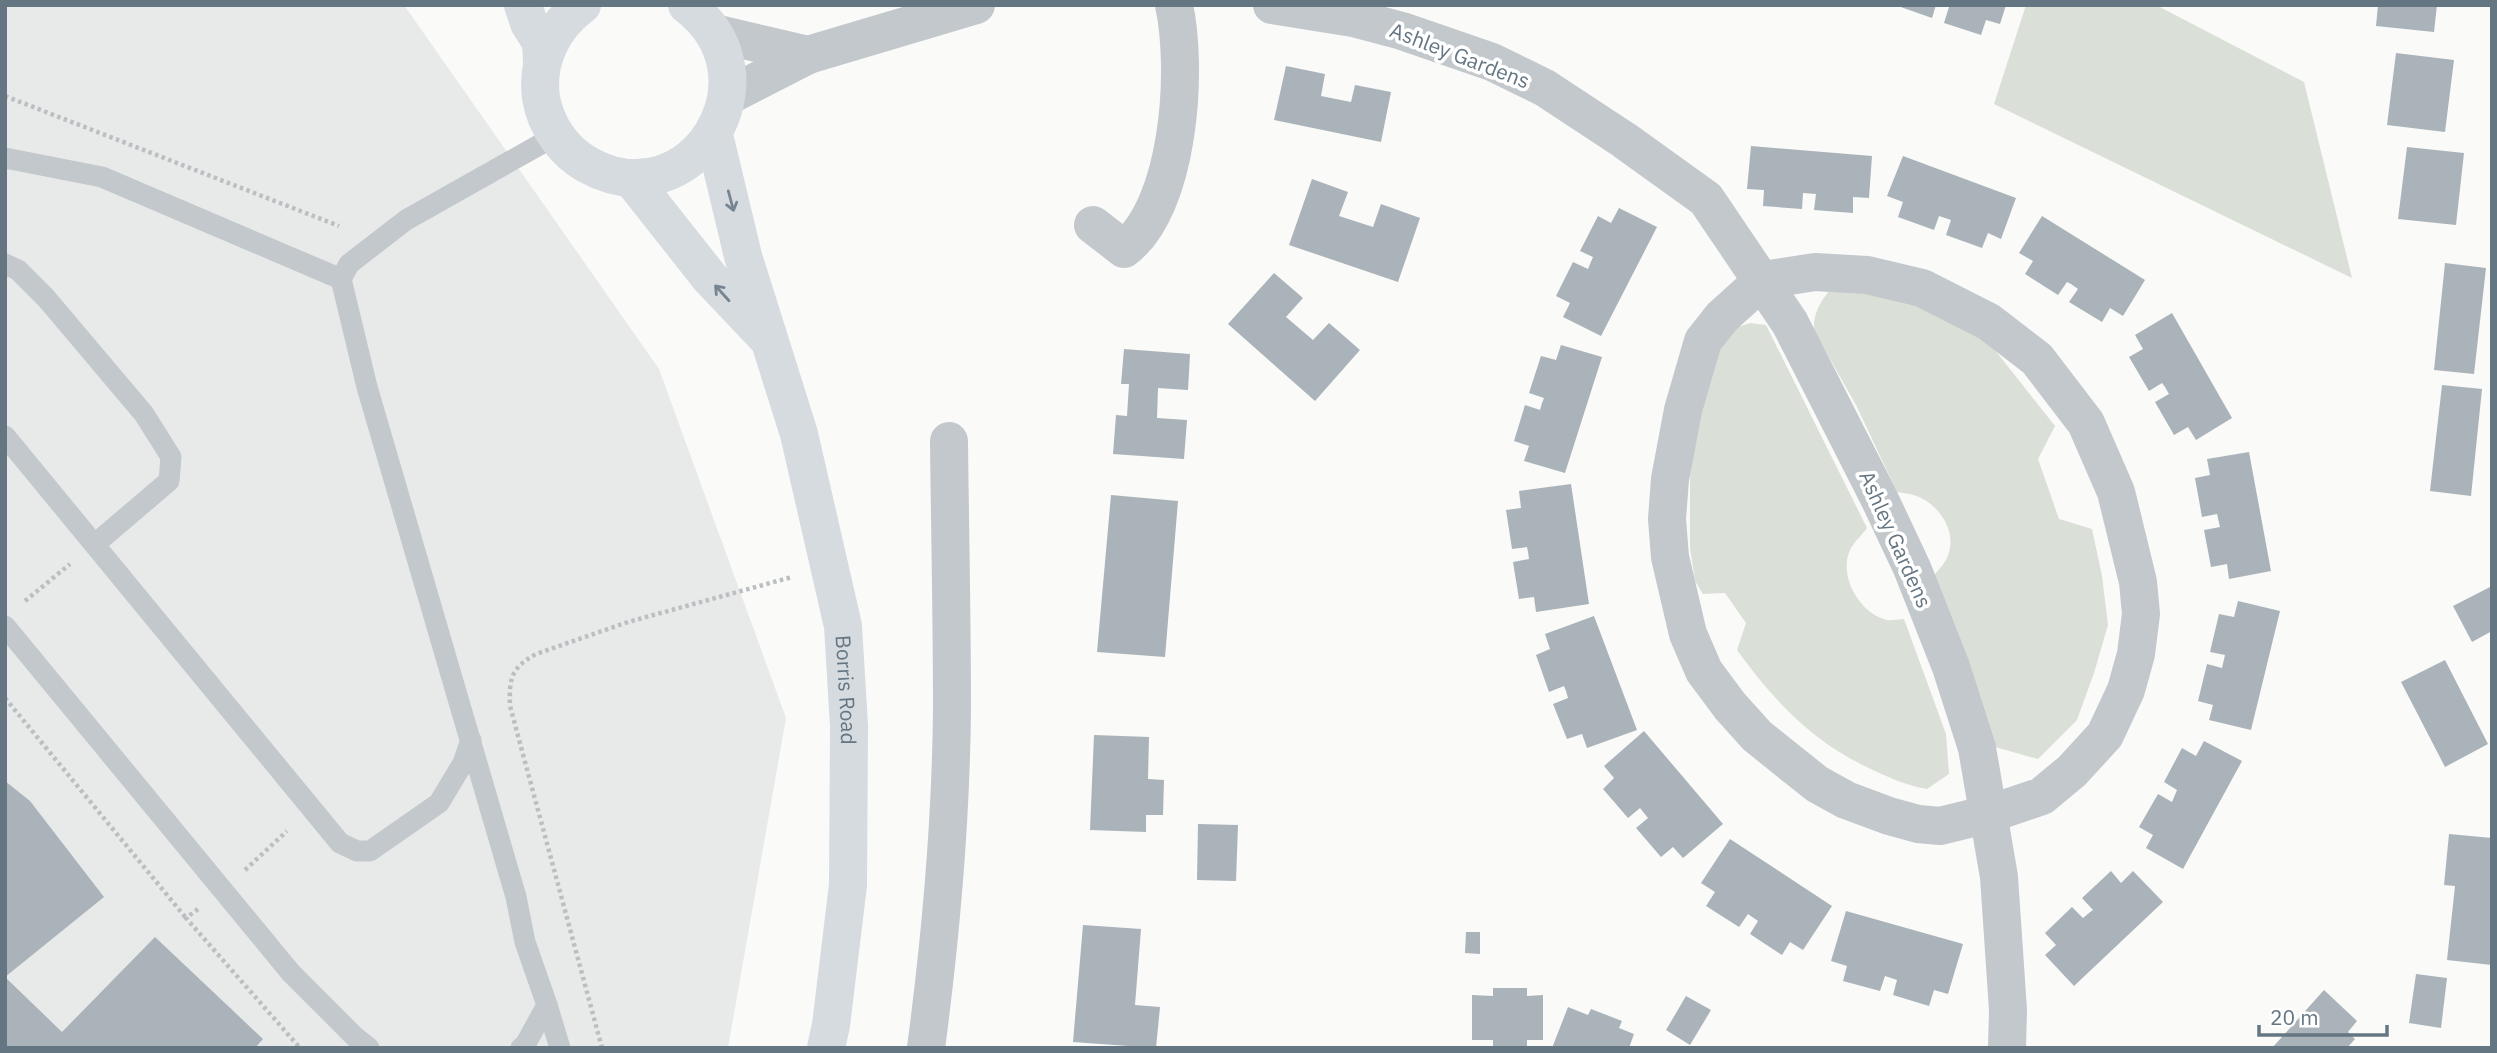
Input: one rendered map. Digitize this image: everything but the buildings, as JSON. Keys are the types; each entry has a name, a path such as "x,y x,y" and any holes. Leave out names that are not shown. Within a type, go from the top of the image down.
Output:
{"street":[{"path":"523,5 529,23 541,42 540,87 544,112 555,136 576,158 602,172 631,178 655,175 678,167 697,153 714,135 728,96 724,55 714,33 700,15 687,5"},
{"path":"542,61 552,36 568,15 582,5"},
{"path":"728,96 808,55 976,5"},
{"path":"1093,225 1124,248 1137,239 1159,197 1174,146 1179,106 1181,52 1174,5"},
{"name":"Ashley Gardens","path":"1272,5 1336,10 1492,62 1545,88 1706,199 1790,323 1912,568 1951,667 1977,748 1999,877 2008,1010 2007,1048"},
{"path":"714,33 808,55"},
{"name":"Borris Road","path":"714,135 743,256 799,434 843,626 849,726 848,885 826,1048"},
{"name":"Borris Road","path":"631,178 709,278 770,341"},
{"path":"1815,272 1867,275 1922,288 1989,322 2037,359 2085,423 2116,492 2138,582 2141,614 2136,654 2126,690 2105,734 2072,771 2042,796 1989,814 1940,826 1918,824 1872,811 1817,784 1757,736 1730,706 1704,670 1688,634 1670,558 1667,519 1670,479 1682,410 1703,341 1722,317 1763,280 1815,272"},
{"path":"926,1048 946,854 952,709 949,441"}],"lane":[{"path":"555,136 406,220 349,264 341,279 367,387 516,897 525,942 560,1048"},
{"path":"9,162 102,177 341,279"},
{"path":"5,264 18,270 46,298 144,414 171,457 169,481 95,544"},
{"path":"5,436 340,843 357,851 370,851 439,803 463,763 471,740"},
{"path":"10,618 291,973 369,1048"},
{"path":"521,1048 547,1005"}],"path":[{"path":"5,96 339,226"},
{"path":"10,618 95,544"},
{"path":"602,1048 510,706 513,673 523,662 536,654 628,622 830,566"},
{"path":"5,698 186,918"}],"shaded area":[{"path":"5,5 404,5 659,369 786,718 728,1048 5,1048"},
{"path":"2026,5 2156,5 2304,82 2352,278 1994,104"},
{"path":"1837,282 1888,288 1987,340 2055,426 2038,459 2059,519 2092,529 2102,576 2108,625 2077,720 2038,759 1995,747 1932,578 1950,551 1951,541 1946,523 1927,502 1914,495 1897,492 1856,405 1814,331 1815,317 1820,305"},
{"path":"1750,323 1766,325 1867,528 1850,550 1847,560 1849,582 1854,592 1860,602 1877,616 1889,620 1904,619 1946,734 1949,774 1927,789 1901,782 1853,760 1798,721 1737,650 1746,623 1725,593 1703,594 1695,581 1690,548 1693,415 1720,333"}]}
